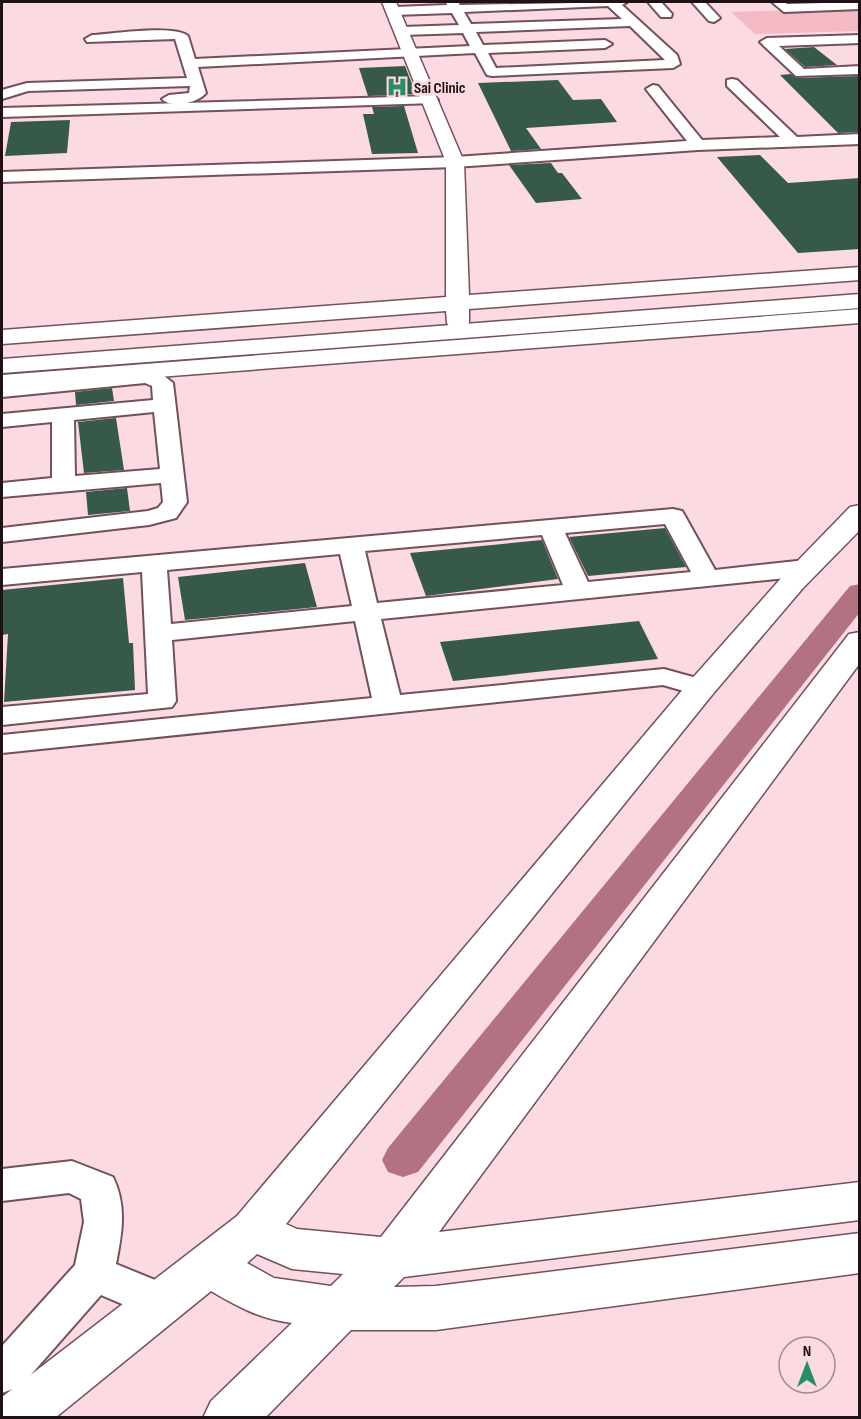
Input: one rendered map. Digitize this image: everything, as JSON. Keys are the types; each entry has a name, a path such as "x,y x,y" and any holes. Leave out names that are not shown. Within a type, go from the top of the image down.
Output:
{"street":[{"path":"455,5 492,72 623,68 670,65 674,62 612,2"},
{"path":"457,317 454,162 392,6 621,2"},
{"path":"654,2 666,14"},
{"path":"698,2 714,18"},
{"path":"778,2 784,8 830,4 860,5"},
{"path":"532,3 583,69"},
{"path":"571,3 623,68"},
{"path":"491,4 534,71"},
{"path":"403,31 632,22"},
{"path":"2,107 177,103 199,93 184,39 175,34 92,39"},
{"path":"860,39 766,42 801,73 860,70"},
{"path":"830,40 843,50"},
{"path":"190,63 279,64 412,53 605,44"},
{"path":"2,95 27,87 196,82"},
{"path":"732,83 794,142"},
{"path":"653,89 698,145"},
{"path":"2,113 286,97 431,100"},
{"path":"2,177 454,162 698,145 860,139"},
{"path":"2,366 860,273"},
{"path":"2,349 457,317 860,285"},
{"path":"2,337 860,301"},
{"path":"12,386 860,316"},
{"path":"2,535 149,518 167,513 174,502 162,383 145,377 12,386"},
{"path":"12,386 11,420 164,405"},
{"path":"63,415 64,484"},
{"path":"2,490 173,475"},
{"path":"15,1418 253,1230 701,687 801,573 860,513"},
{"path":"2,577 154,565 673,516 720,580"},
{"path":"551,528 579,592"},
{"path":"351,546 370,618 388,705"},
{"path":"2,716 162,701 160,633 154,565"},
{"path":"370,618 579,592 801,573"},
{"path":"160,633 370,618 720,580"},
{"path":"229,1418 392,1258 860,641"},
{"path":"2,744 664,677 701,687"},
{"path":"2,1185 72,1177 99,1189 104,1222 94,1273 6,1372 2,1373"},
{"path":"253,1230 292,1249 392,1258 860,1201"},
{"path":"208,1265 266,1298 339,1309 436,1308 860,1253"},
{"path":"94,1273 162,1302"}],"shaded area":[{"path":"859,8 859,31 755,34 731,12"}],"building":[{"path":"814,47 837,65 805,67 785,49"},
{"path":"405,66 416,94 368,96 359,68"},
{"path":"791,74 796,78 860,76 860,132 838,133 780,75"},
{"path":"558,80 573,100 601,99 617,122 526,128 541,149 511,151 478,83"},
{"path":"404,106 418,153 372,154 363,114 374,114 372,107"},
{"path":"70,120 67,153 5,156 11,122"},
{"path":"760,155 788,183 860,178 860,249 798,253 717,157"},
{"path":"551,163 558,173 562,173 582,199 536,203 509,165"},
{"path":"112,388 114,401 76,405 75,392"},
{"path":"116,418 124,470 84,473 78,422"},
{"path":"127,488 130,511 88,515 86,492"},
{"path":"665,528 686,567 588,576 569,537"},
{"path":"542,540 558,579 426,596 410,553"},
{"path":"305,563 317,607 185,620 178,577"},
{"path":"123,578 129,643 133,643 135,690 4,702 8,634 2,635 2,590"},
{"path":"639,621 658,659 453,681 440,642"}],"waterway":[{"path":"403,1160 860,592"}],"place":[{"name":"Sai Clinic","path":"397,87"}]}
